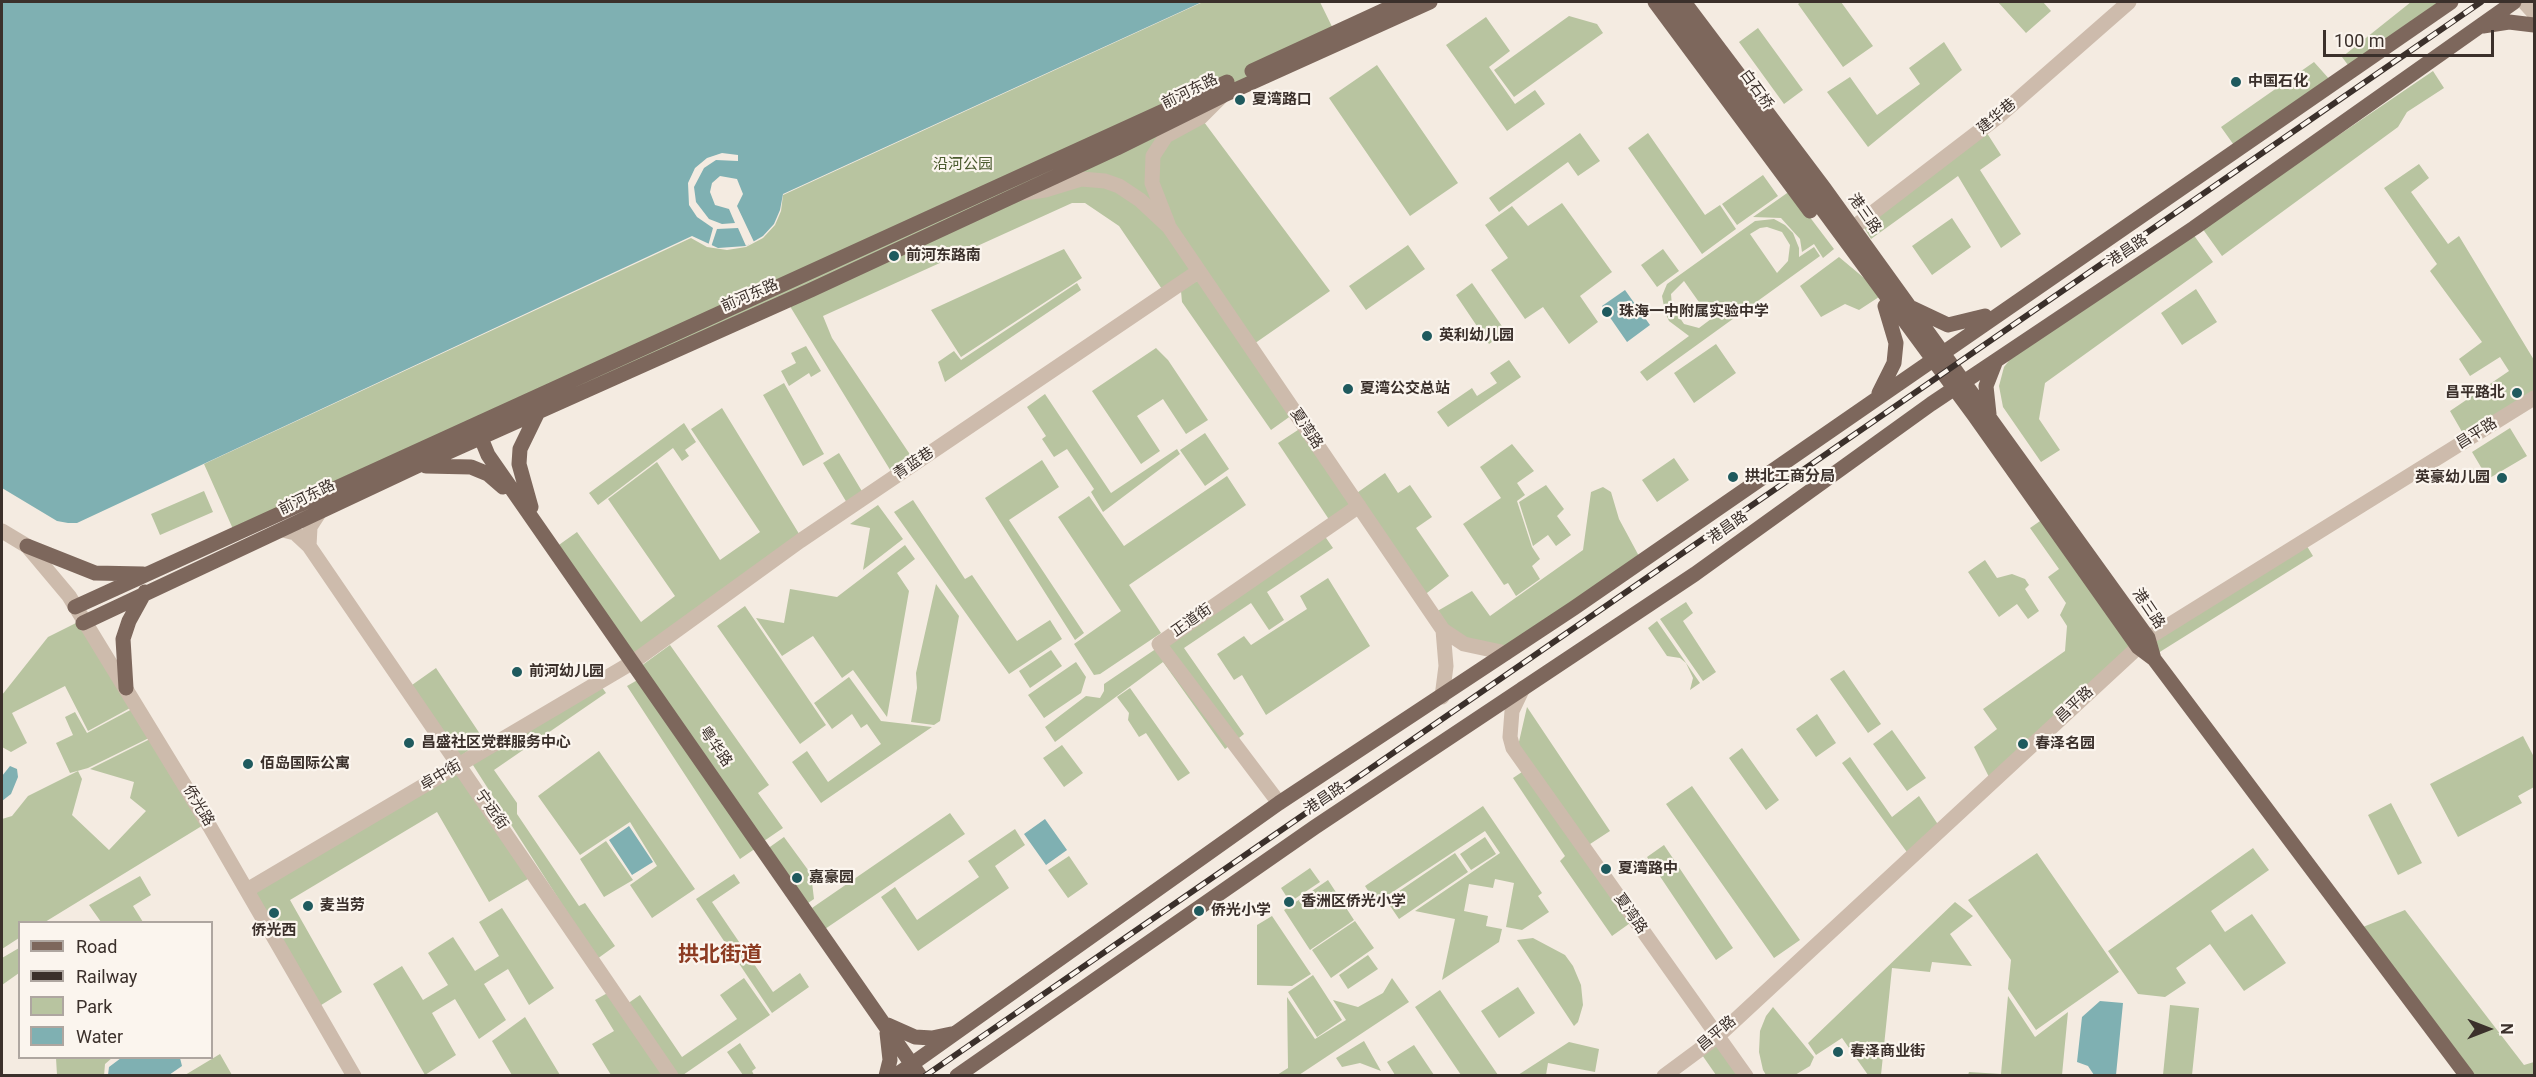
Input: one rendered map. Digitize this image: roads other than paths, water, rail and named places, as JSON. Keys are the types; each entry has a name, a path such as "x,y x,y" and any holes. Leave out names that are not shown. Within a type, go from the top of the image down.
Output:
{"main road":[{"name":"前河东路","path":"75,607 804,277 1402,2"},
{"name":"前河东路","path":"83,622 415,467 537,414 1018,194 1224,95 1430,2"},
{"path":"1654,2 1850,265 1883,283"},
{"name":"白石桥","path":"1670,2 1819,194"},
{"name":"白石桥","path":"1684,2 1819,194"},
{"path":"1697,2 1858,224 1883,283 1896,343 1894,363 1876,399"},
{"name":"港昌路","path":"957,1076 1315,827 1695,574 1958,386 2185,234 2514,2"},
{"name":"港昌路","path":"895,1076 916,1070 957,1032 1279,803 1442,697 2446,4"},
{"path":"2477,27 2509,22 2535,26"},
{"path":"1819,194 1936,356"},
{"name":"港三路","path":"1883,283 1906,304 1936,356 1958,386 1994,425 2143,642"},
{"path":"1906,304 1923,315 1948,325 1966,323 2005,309"},
{"path":"1994,425 1985,396 1988,377 1996,361"},
{"path":"1958,386 1974,415 2467,1076"},
{"path":"537,414 520,449 519,464 526,496 540,531"},
{"name":"粤华路","path":"481,438 488,455 540,531 916,1070"},
{"path":"415,467 471,467 488,474 500,483 540,531"},
{"path":"27,546 73,567 95,573 146,574"},
{"path":"126,688 123,639 129,621 145,592"},
{"path":"882,1019 898,1031 915,1037 937,1038 957,1032"},
{"path":"882,1019 891,1047 886,1076"},
{"path":"967,1076 978,1062"}],"street":[{"name":"建华巷","path":"1858,224 1999,116 2129,2"},
{"path":"2524,2 2535,13"},
{"path":"1169,227 1152,183 1153,156 1166,136 1200,117 1224,95"},
{"path":"1018,194 1045,190 1081,179 1106,181 1119,186 1140,200 1169,227"},
{"name":"夏湾路","path":"1169,227 1443,630"},
{"name":"青蓝巷","path":"633,662 800,541 1199,271"},
{"name":"昌平路","path":"1664,1076 1718,1036 2143,642 2535,398"},
{"name":"正道街","path":"1279,803 1159,644 1359,506"},
{"path":"309,546 310,527 319,513"},
{"path":"283,530 295,533 309,546"},
{"path":"2,531 27,546"},
{"name":"侨光路","path":"27,546 69,596 126,688 248,890 354,1076"},
{"name":"宁远街","path":"309,546 671,1076"},
{"path":"1443,630 1460,642 1506,653"},
{"path":"1442,697 1446,666 1443,630"},
{"name":"卓中街","path":"248,890 633,662"},
{"name":"夏湾路","path":"1526,686 1513,707 1510,737 1514,748 1746,1076"}],"water":[{"path":"2,2 1202,2 783,194 774,224 763,236 746,246 718,248 692,236 77,523 68,523 57,521 2,488"},
{"path":"1625,290 1650,325 1627,342 1602,306"},
{"path":"10,766 17,769 18,777 11,794 2,801 2,776"},
{"path":"1045,819 1067,850 1046,865 1024,834"},
{"path":"629,826 653,862 632,875 609,840"},
{"path":"2100,1001 2123,1003 2116,1075 2094,1075 2088,1066 2077,1062 2082,1017"},
{"path":"120,1059 180,1059 182,1066 169,1075 108,1075 109,1067"}],"railway":[{"path":"925,1076 2481,2"}],"place":[{"name":"中国石化","path":"2236,82"},
{"name":"夏湾路口","path":"1240,100"},
{"name":"前河东路南","path":"894,256"},
{"name":"珠海一中附属实验中学","path":"1607,312"},
{"name":"英利幼儿园","path":"1427,336"},
{"name":"夏湾公交总站","path":"1348,389"},
{"name":"昌平路北","path":"2517,393"},
{"name":"拱北工商分局","path":"1733,477"},
{"name":"英豪幼儿园","path":"2502,478"},
{"name":"前河幼儿园","path":"517,672"},
{"name":"昌盛社区党群服务中心","path":"409,743"},
{"name":"春泽名园","path":"2023,744"},
{"name":"佰岛国际公寓","path":"248,764"},
{"name":"夏湾路中","path":"1606,869"},
{"name":"嘉豪园","path":"797,878"},
{"name":"香洲区侨光小学","path":"1289,902"},
{"name":"麦当劳","path":"308,906"},
{"name":"侨光小学","path":"1199,911"},
{"name":"侨光西","path":"274,913"},
{"name":"春泽商业街","path":"1838,1052"}],"district":[{"name":"拱北街道","path":"720,956"}],"park label":[{"name":"沿河公园","path":"963,165"}]}
